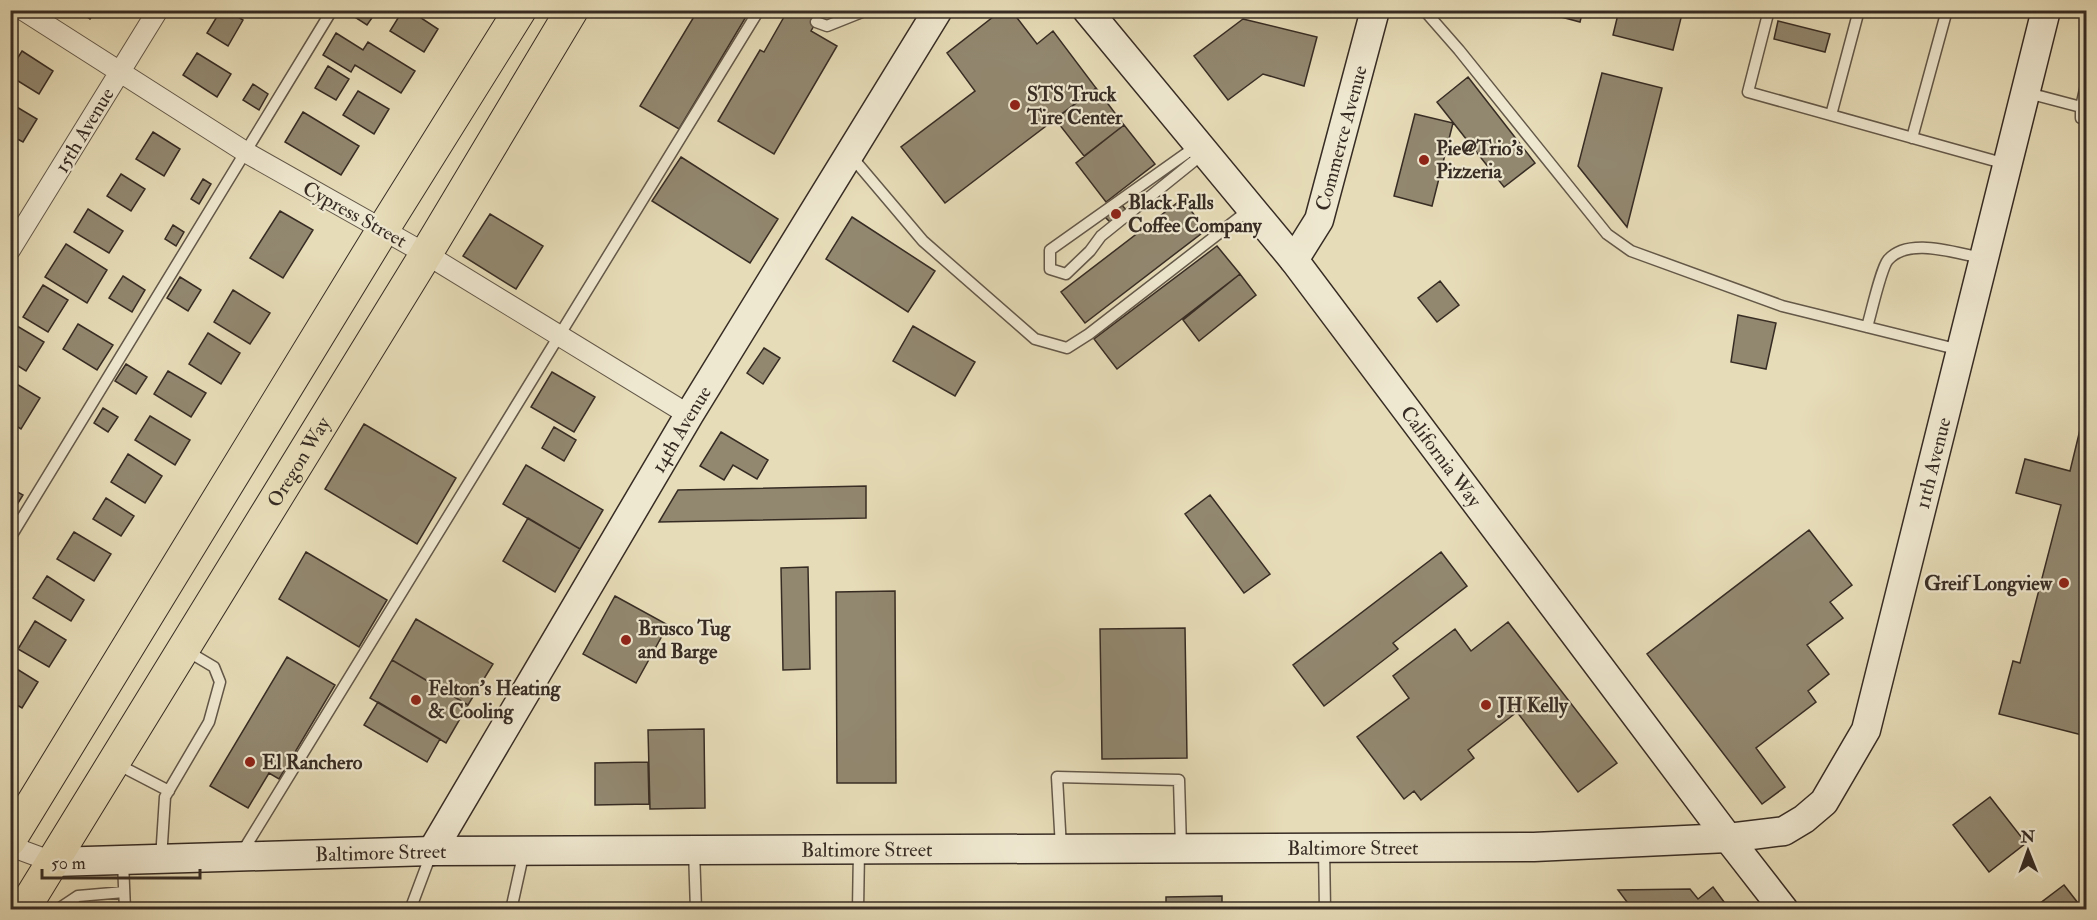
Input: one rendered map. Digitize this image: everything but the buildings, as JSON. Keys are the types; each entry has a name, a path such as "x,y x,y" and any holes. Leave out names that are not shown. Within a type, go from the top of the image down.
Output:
{"main road":[{"path":"10,840 382,231 520,10"},
{"name":"Oregon Way","path":"23,909 426,254 572,10"}],"street":[{"name":"Cypress Street","path":"23,10 247,153 426,254 689,415"},
{"name":"15th Avenue","path":"10,250 158,10"},
{"name":"14th Avenue","path":"432,851 689,415 938,10"},
{"name":"California Way","path":"1087,10 1294,260 1728,838 1784,909"},
{"name":"11th Avenue","path":"1728,838 1784,831 1803,819 1824,802 1866,730 2046,10"},
{"name":"Commerce Avenue","path":"1294,260 1319,220 1371,11"},
{"name":"Baltimore Street","path":"10,846 53,862 432,851 1534,847 1728,838"}],"lane":[{"path":"10,538 247,153 332,10"},
{"path":"239,857 759,10"},
{"path":"816,22 827,26 867,10"},
{"path":"1769,10 1748,92 2006,164"},
{"path":"1831,115 1859,10"},
{"path":"1912,138 1947,10"},
{"path":"1427,12 1607,234 1631,251 1782,306 1960,351"},
{"path":"2086,85 2081,107 2081,118 2086,119"},
{"path":"2025,92 2081,107"},
{"path":"1202,149 1101,236 1090,251 1066,274 1050,268 1050,250 1202,149"},
{"path":"849,154 923,241 1035,339 1067,348 1089,334 1251,208"},
{"path":"1867,327 1887,261 1900,252 1929,248 1983,258"},
{"path":"161,859 165,797 209,722 220,682 214,667 184,649"},
{"path":"114,762 168,791"},
{"path":"1060,849 1057,777 1179,780 1181,848"},
{"path":"1324,848 1325,909"},
{"path":"858,909 859,849"},
{"path":"694,850 696,909"},
{"path":"410,909 432,851"},
{"path":"511,909 524,851"},
{"path":"123,860 125,909"},
{"path":"57,909 78,896 124,892"}],"place":[{"name":"STS Truck Tire Center","path":"1015,105"},
{"name":"Pie@Trio's Pizzeria","path":"1424,160"},
{"name":"Black Falls Coffee Company","path":"1116,214"},
{"name":"Greif Longview","path":"2064,583"},
{"name":"Brusco Tug and Barge","path":"626,640"},
{"name":"Felton's Heating & Cooling","path":"416,700"},
{"name":"JH Kelly","path":"1486,705"},
{"name":"El Ranchero","path":"250,762"}]}
